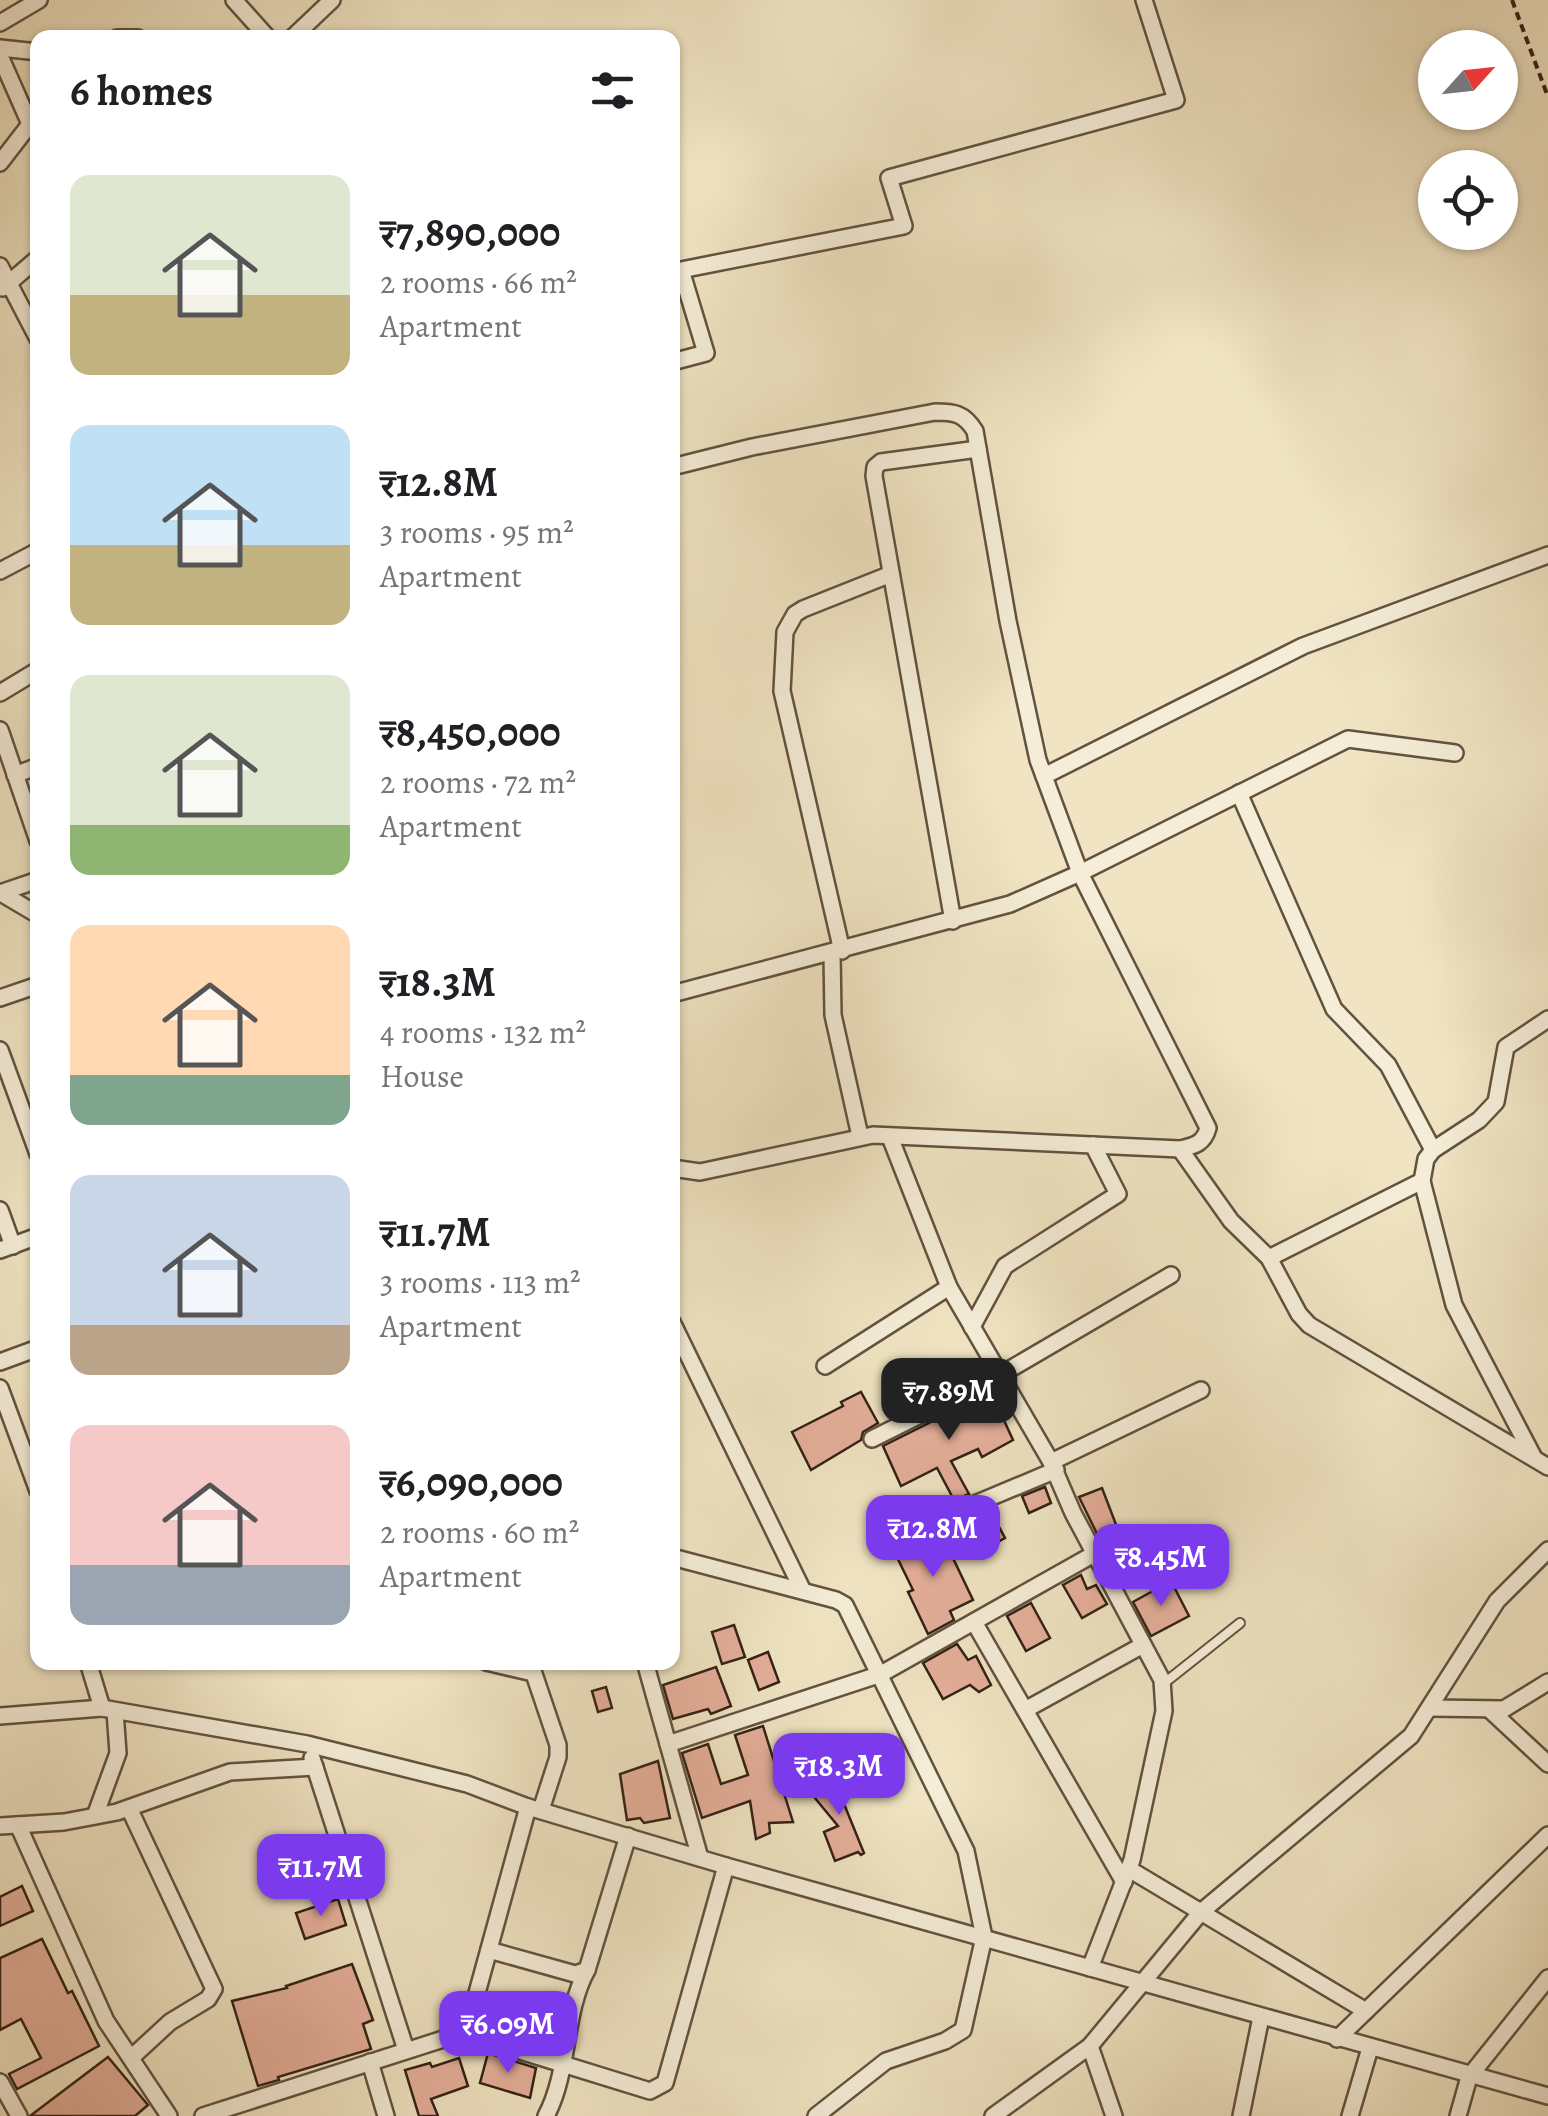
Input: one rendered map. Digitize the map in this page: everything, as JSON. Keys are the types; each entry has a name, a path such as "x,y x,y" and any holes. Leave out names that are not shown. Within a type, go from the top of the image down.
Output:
{"street":[{"path":"0,23 39,0"},
{"path":"234,0 261,30"},
{"path":"300,30 332,0"},
{"path":"680,360 706,353 681,270 904,226 889,178 1176,100 1144,0"},
{"path":"0,48 30,51"},
{"path":"0,56 30,114"},
{"path":"0,162 30,127"},
{"path":"4,287 30,265"},
{"path":"0,266 4,287 30,327"},
{"path":"680,464 935,412 953,412 967,418 974,431 1008,621 1044,776 1080,872 1208,1128 1196,1146 1180,1149 860,1136 700,1172 680,1169"},
{"path":"952,920 876,468 882,462 978,450"},
{"path":"0,571 30,554"},
{"path":"1044,776 1303,646 1548,555"},
{"path":"860,1136 833,1015 837,953 782,691 785,632 803,608 892,574"},
{"path":"0,693 30,675"},
{"path":"0,730 30,819"},
{"path":"680,992 1010,904 1348,739 1455,753"},
{"path":"15,775 30,769"},
{"path":"1239,793 1334,1009 1388,1066 1433,1150"},
{"path":"1,893 30,883"},
{"path":"1,893 30,910"},
{"path":"0,998 30,988"},
{"path":"1541,1463 1454,1304 1422,1181 1426,1158 1433,1150 1488,1113 1496,1102 1503,1052 1548,1019"},
{"path":"0,1050 30,1132"},
{"path":"890,1136 949,1287 1054,1466 1073,1513 1163,1684 1164,1711 1127,1876 1090,1968"},
{"path":"972,1328 1005,1266 1118,1194 1093,1146"},
{"path":"1180,1149 1231,1221 1269,1258 1308,1325 1541,1463"},
{"path":"1269,1258 1422,1181"},
{"path":"0,1210 6,1248 30,1239"},
{"path":"872,1438 1000,1375 1170,1274"},
{"path":"825,1366 949,1287"},
{"path":"680,1338 803,1591"},
{"path":"0,1362 30,1351"},
{"path":"0,1388 5,1414 30,1472"},
{"path":"925,1525 1054,1466 1201,1390"},
{"path":"993,2116 1090,2046 1201,1912 1402,1743 1430,1708 1497,1601 1548,1550"},
{"path":"668,1744 881,1674 1094,1554"},
{"path":"680,1559 846,1605 964,1842 984,1937 963,2030 945,2042 886,2062 823,2114"},
{"path":"974,1622 1127,1876 1201,1912 1366,2011"},
{"path":"1025,1710 1143,1645"},
{"path":"92,1670 109,1709 118,1753 95,1816"},
{"path":"466,2033 534,1809 558,1758 558,1744 533,1670"},
{"path":"648,1670 700,1858"},
{"path":"1430,1708 1490,1711 1516,1704 1548,1682"},
{"path":"0,1716 109,1709 308,1744 467,1784 534,1809 726,1866 1548,2096"},
{"path":"1490,1711 1548,1764"},
{"path":"308,1744 406,2050"},
{"path":"0,1826 95,1816 230,1772 314,1767"},
{"path":"129,1808 214,1988 208,1999 170,2022 131,2058"},
{"path":"18,1825 106,2021 169,2116"},
{"path":"1337,2039 1548,1835"},
{"path":"546,2116 562,2064 578,1985 628,1836"},
{"path":"203,2116 466,2033 650,2092 665,2083 726,1866"},
{"path":"489,1950 575,1974 586,1970"},
{"path":"1458,2116 1470,2077 1548,1978"},
{"path":"1241,2116 1261,2017"},
{"path":"1090,2046 1114,2116"},
{"path":"1350,2116 1370,2048"},
{"path":"370,2062 386,2116"},
{"path":"0,2082 18,2116"}],"lane":[{"path":"1163,1684 1240,1622"}],"path":[{"path":"1512,0 1548,97"}],"building":[{"path":"912,1364 929,1398 906,1409 889,1376"},
{"path":"861,1392 878,1423 863,1432 861,1440 811,1470 792,1432 843,1406 841,1402"},
{"path":"991,1392 1013,1440 982,1457 978,1449 951,1461 969,1494 954,1500 937,1468 901,1486 883,1446"},
{"path":"1045,1487 1051,1503 1029,1513 1022,1496"},
{"path":"1102,1488 1120,1535 1101,1542 1079,1497"},
{"path":"990,1510 1005,1538 981,1551 965,1520"},
{"path":"940,1531 973,1600 950,1611 954,1620 928,1634 893,1549"},
{"path":"1081,1575 1087,1589 1096,1585 1107,1604 1082,1618 1063,1585"},
{"path":"1171,1581 1189,1616 1151,1636 1133,1602"},
{"path":"1031,1603 1050,1638 1026,1651 1007,1616"},
{"path":"734,1625 745,1657 722,1664 712,1632"},
{"path":"957,1644 968,1660 976,1656 991,1685 979,1692 970,1685 943,1699 923,1663"},
{"path":"768,1652 779,1682 759,1690 748,1660"},
{"path":"716,1667 731,1706 711,1714 708,1709 673,1719 663,1685"},
{"path":"606,1687 612,1708 598,1712 592,1691"},
{"path":"763,1726 793,1822 769,1823 770,1833 756,1839 750,1801 702,1818 682,1753 708,1744 721,1784 748,1775 735,1735"},
{"path":"658,1761 670,1818 644,1823 640,1818 627,1820 620,1774"},
{"path":"848,1776 855,1794 842,1799 864,1853 835,1861 824,1832 838,1826 810,1792"},
{"path":"22,1886 33,1911 0,1926 0,1897"},
{"path":"338,1899 346,1925 305,1939 296,1913"},
{"path":"42,1939 99,2046 17,2089 9,2074 41,2058 21,2019 0,2030 0,1958"},
{"path":"352,1964 373,2020 363,2024 371,2049 258,2086 232,2001 287,1988"},
{"path":"488,2053 536,2068 530,2098 480,2083"},
{"path":"108,2057 148,2105 135,2116 30,2116"},
{"path":"459,2058 468,2086 431,2099 438,2116 419,2116 405,2070"}]}
